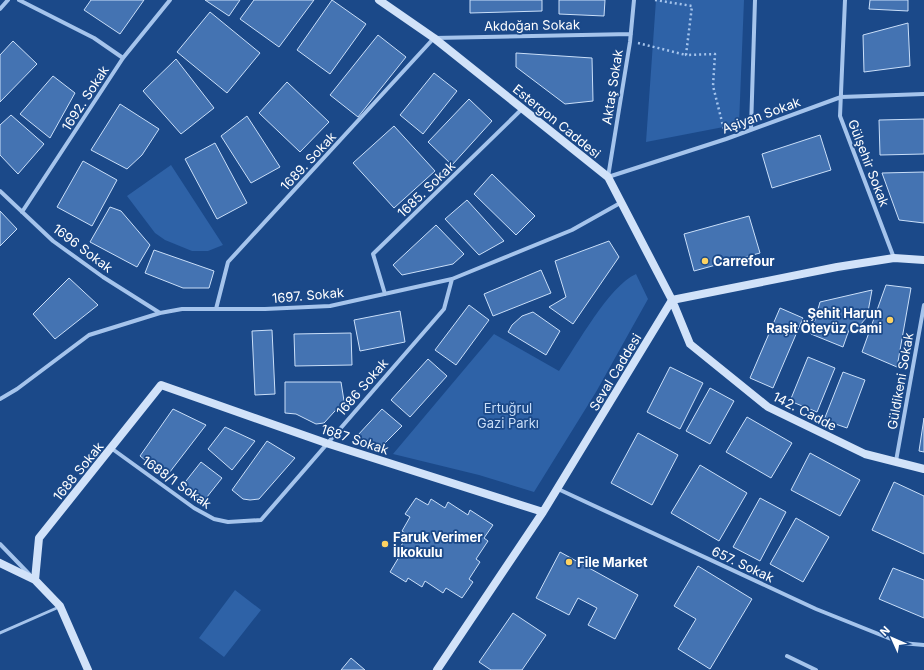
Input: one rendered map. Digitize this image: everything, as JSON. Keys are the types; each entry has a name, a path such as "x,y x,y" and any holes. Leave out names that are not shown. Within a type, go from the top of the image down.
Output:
{"street":[{"path":"0,9 8,0"},
{"path":"19,0 94,38 123,58"},
{"name":"1692. Sokak","path":"22,212 123,58 170,0"},
{"name":"Estergon Caddesi","path":"379,0 434,38 608,177 672,300"},
{"name":"Aktaş Sokak","path":"608,177 630,42 634,0"},
{"path":"751,129 754,0"},
{"name":"Gülşehir Sokak","path":"845,0 840,116 894,258"},
{"name":"Akdoğan Sokak","path":"434,38 631,34"},
{"name":"1689. Sokak","path":"216,309 228,262 434,38"},
{"name":"Aşiyan Sokak","path":"608,177 726,139 841,97 924,94"},
{"name":"1685. Sokak","path":"385,294 373,254 522,108"},
{"name":"1696 Sokak","path":"0,191 53,241 103,277 160,312"},
{"name":"1697. Sokak","path":"0,399 17,389 89,335 160,312 182,309 265,309 330,306 452,279 572,230 622,202"},
{"path":"672,300 837,267 894,258 924,260"},
{"name":"1686 Sokak","path":"261,520 444,309 452,279"},
{"name":"142. Cadde","path":"672,300 690,344 768,407 865,454 924,469"},
{"name":"Seval Caddesi","path":"436,670 558,489 672,300"},
{"name":"Güldikeni Sokak","path":"896,461 924,305"},
{"name":"1687 Sokak","path":"161,385 326,444 543,512"},
{"name":"1688 Sokak","path":"35,580 39,538 161,385"},
{"name":"1688/1 Sokak","path":"111,448 194,508 214,519 228,522 261,520"},
{"name":"657. Sokak","path":"558,489 816,609 901,643 924,645"},
{"path":"0,544 60,606 88,670"},
{"path":"0,563 35,580"},
{"path":"787,656 816,670"}],"lane":[{"path":"0,633 60,606"}],"path":[{"path":"655,0 692,6 686,55"},
{"path":"630,42 686,55 715,54 714,86 726,139"}],"green space":[{"path":"656,0 744,0 739,124 646,142"},
{"path":"171,165 223,245 208,251 192,251 165,240 155,233 127,196"},
{"name":"Ertuğrul Gazi Parkı","path":"636,274 648,299 596,392 534,492 479,475 393,454 494,334 559,371 594,317 605,303 615,291"},
{"path":"235,590 261,610 224,657 199,638"}],"building":[{"path":"91,0 144,0 120,34 84,10"},
{"path":"205,0 240,0 229,16"},
{"path":"254,0 314,0 279,47 240,19"},
{"path":"332,0 366,24 330,74 297,50"},
{"path":"470,0 542,0 542,11 470,13"},
{"path":"559,0 605,0 604,16 559,14"},
{"path":"870,0 908,0 908,11 869,9"},
{"path":"210,12 260,53 227,93 177,52"},
{"path":"908,23 910,66 864,72 863,35"},
{"path":"378,35 406,57 358,117 330,95"},
{"path":"13,41 37,64 0,102 0,55"},
{"path":"516,53 592,58 593,101 565,104 516,67"},
{"path":"176,59 214,108 181,134 143,91"},
{"path":"434,73 457,91 423,134 400,115"},
{"path":"53,76 75,93 50,138 20,114"},
{"path":"287,82 329,122 300,152 259,113"},
{"path":"469,99 492,121 452,165 428,142"},
{"path":"120,104 159,129 142,155 127,169 91,150"},
{"path":"11,115 44,144 18,174 0,155 0,125"},
{"path":"247,116 280,167 251,183 221,136"},
{"path":"924,119 924,154 880,155 879,120"},
{"path":"394,126 435,171 394,208 353,163"},
{"path":"820,135 831,170 772,188 762,154"},
{"path":"215,143 247,203 217,219 185,159"},
{"path":"83,161 117,180 92,226 57,207"},
{"path":"924,172 924,223 899,220 882,173"},
{"path":"492,174 535,216 516,235 474,194"},
{"path":"467,200 504,241 479,255 445,219"},
{"path":"110,207 121,211 150,245 137,267 90,242"},
{"path":"0,211 17,229 0,246"},
{"path":"749,216 760,253 694,271 684,234"},
{"path":"436,225 464,254 453,264 402,275 393,265"},
{"path":"609,241 619,257 573,324 549,307 566,297 555,261"},
{"path":"154,250 214,271 209,288 183,288 145,273"},
{"path":"541,270 551,293 493,316 484,294"},
{"path":"69,278 98,305 55,339 33,314"},
{"name":"Şehit Harun Raşit Öteyüz Cami","path":"886,285 911,288 897,367 862,352"},
{"path":"872,290 867,317 860,325 850,327 843,347 811,334 820,302"},
{"path":"469,305 489,320 456,365 435,350"},
{"path":"780,308 803,318 773,388 750,378"},
{"path":"400,311 405,342 360,351 354,320"},
{"path":"533,312 560,331 546,355 508,332 512,325 522,316"},
{"path":"272,330 275,394 255,395 252,331"},
{"path":"351,333 352,365 295,366 294,334"},
{"path":"808,357 835,368 817,412 790,401"},
{"path":"428,359 447,376 410,417 391,400"},
{"path":"670,367 703,383 680,429 647,412"},
{"path":"843,372 865,380 847,428 824,420"},
{"path":"285,382 341,382 344,401 324,423 316,424 296,414 285,413"},
{"path":"710,388 734,401 710,444 686,431"},
{"path":"173,409 206,425 166,477 140,456"},
{"path":"382,409 402,426 383,445 364,441 357,436"},
{"path":"747,417 792,443 771,478 726,452"},
{"path":"924,418 924,452 919,451"},
{"path":"225,427 255,441 232,470 208,449"},
{"path":"638,433 678,455 652,505 611,483"},
{"path":"267,441 295,458 259,499 243,499 232,490"},
{"path":"810,453 860,480 840,516 791,490"},
{"path":"201,462 222,478 203,502 182,486"},
{"path":"700,465 747,493 719,541 671,513"},
{"path":"894,482 924,496 924,554 872,530"},
{"path":"416,498 428,505 431,499 445,508 448,502 468,515 470,510 493,525 484,538 488,541 476,559 480,562 469,579 473,582 462,598 446,588 443,593 425,581 422,587 408,578 406,582 390,572 399,557 395,555 408,535 402,531 410,517 405,514"},
{"path":"760,498 786,512 760,561 733,547"},
{"path":"796,518 829,537 803,582 770,564"},
{"path":"560,552 638,595 615,639 588,625 597,608 578,598 569,615 536,598"},
{"path":"698,566 752,599 710,669 678,649 696,619 674,606"},
{"path":"893,568 924,580 924,618 879,599"},
{"path":"513,613 546,635 522,670 491,670 479,662"},
{"path":"351,658 365,670 341,670"}],"place":[{"name":"Carrefour","path":"705,261"},
{"name":"Şehit Harun Raşit Öteyüz Cami","path":"890,320"},
{"name":"Faruk Verimer İlkokulu","path":"385,544"},
{"name":"File Market","path":"569,562"}]}
